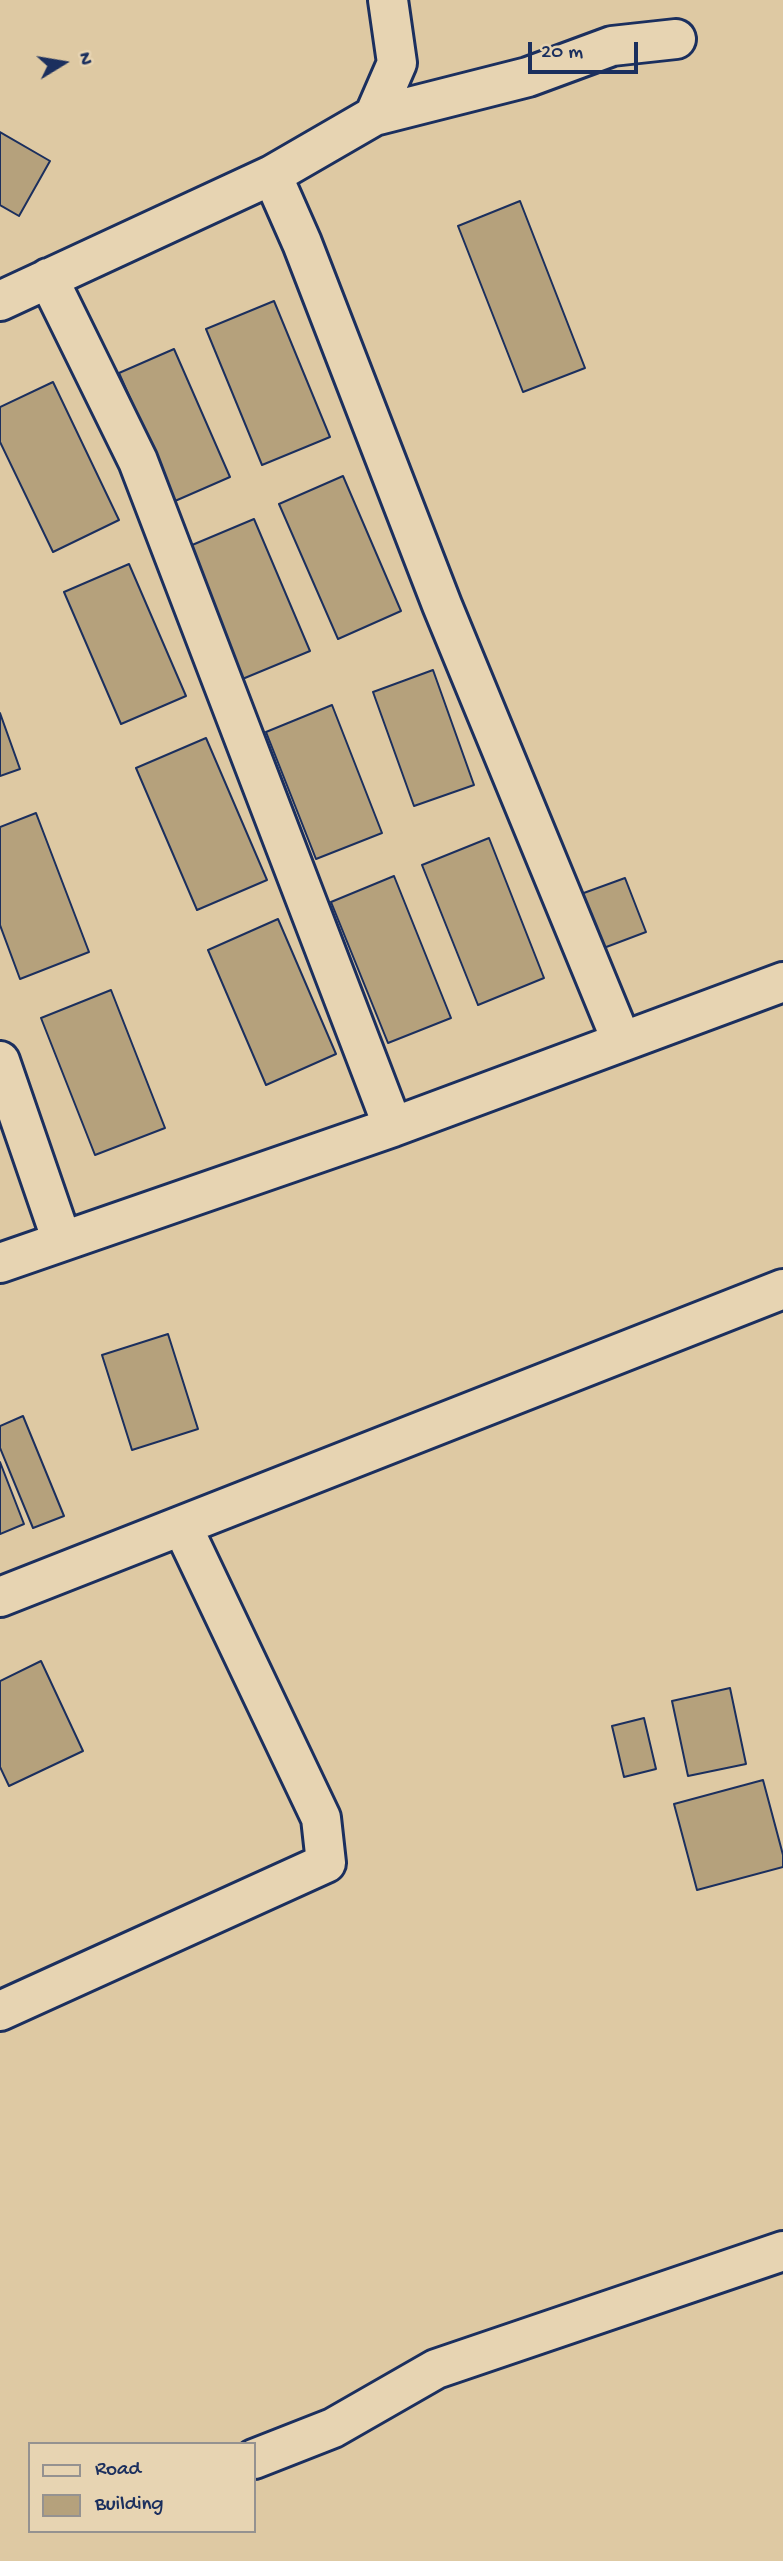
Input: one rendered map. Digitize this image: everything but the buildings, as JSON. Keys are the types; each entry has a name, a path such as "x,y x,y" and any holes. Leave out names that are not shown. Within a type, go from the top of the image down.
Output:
{"street":[{"path":"374,116 397,63 388,0"},
{"path":"0,301 272,175 374,116 528,77 612,46 676,39"},
{"path":"272,175 302,243 442,605 622,1042"},
{"path":"48,278 138,461 393,1127"},
{"path":"0,1263 393,1127 783,982"},
{"path":"0,1061 62,1241"},
{"path":"0,1597 783,1289"},
{"path":"0,2011 326,1863 321,1818 183,1526"},
{"path":"256,2458 333,2428 436,2369 783,2251"}]}
